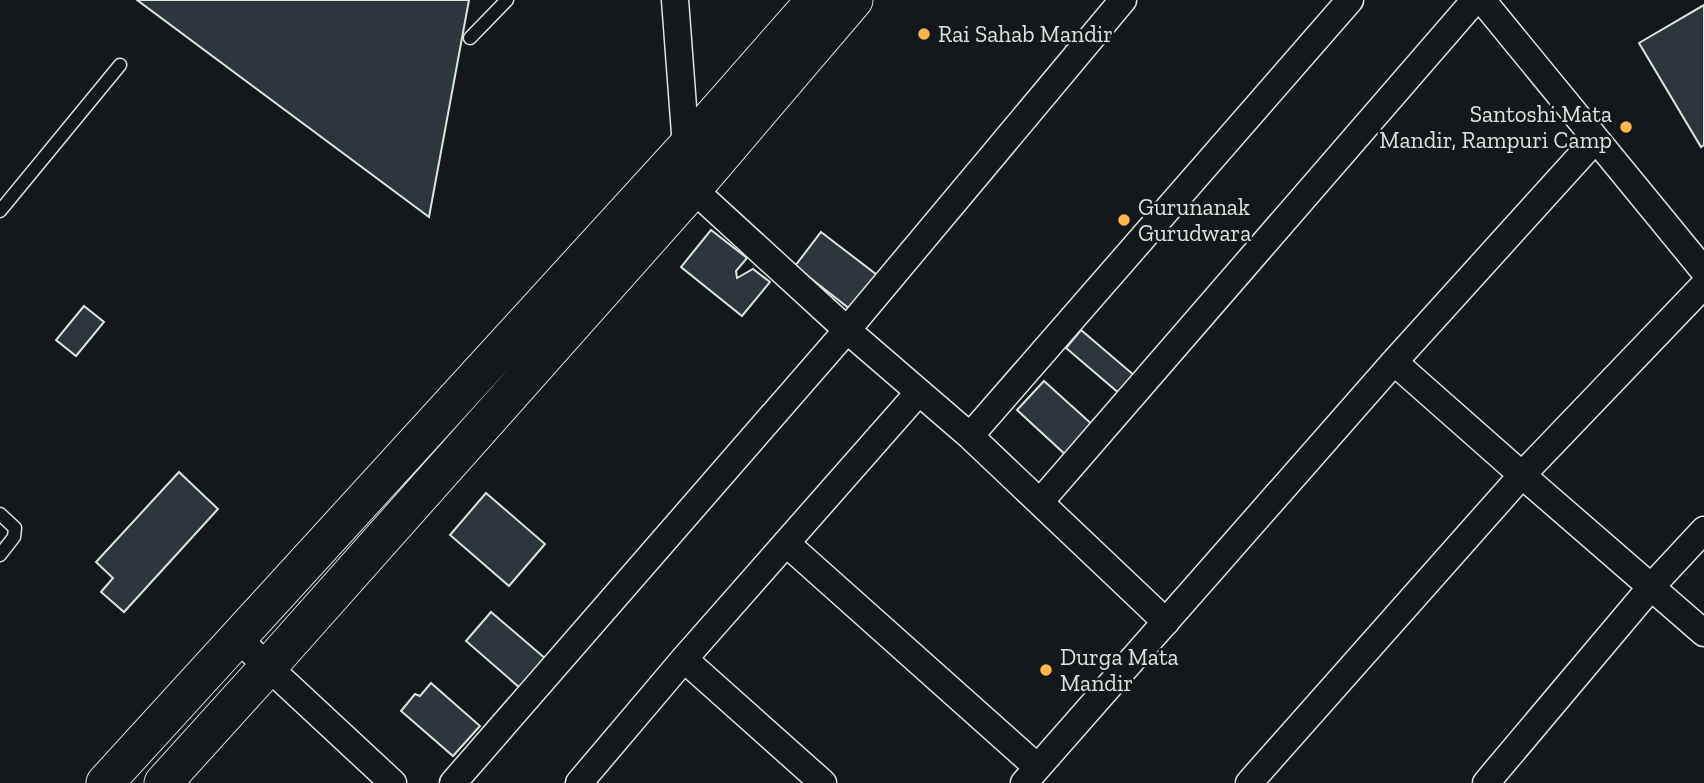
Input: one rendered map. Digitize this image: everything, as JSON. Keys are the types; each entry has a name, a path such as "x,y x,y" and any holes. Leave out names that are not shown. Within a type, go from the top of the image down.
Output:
{"street":[{"path":"675,0 686,147 693,189 847,330 970,436 1166,622"},
{"path":"105,783 686,147 815,0"},
{"path":"163,783 693,189 854,0"},
{"path":"453,783 847,330 1123,0"},
{"path":"970,436 1350,0"},
{"path":"1040,502 1475,0"},
{"path":"1482,0 1704,271"},
{"path":"786,543 1031,775 1394,362 1595,140"},
{"path":"1249,783 1522,475 1704,285"},
{"path":"1394,362 1704,633"},
{"path":"592,778 684,659 919,392"},
{"path":"1486,783 1651,587 1704,530"},
{"path":"237,638 393,783"},
{"path":"684,659 823,783"}],"lane":[{"path":"470,38 507,0"},
{"path":"0,211 120,65"},
{"path":"0,514 15,528 14,537 0,555"}],"building":[{"path":"137,0 469,0 429,217"},
{"path":"1704,5 1704,145 1701,147 1639,43"},
{"path":"711,230 747,258 736,271 737,278 753,269 770,282 742,316 681,267"},
{"path":"821,232 881,278 855,313 795,266"},
{"path":"84,306 104,322 76,356 56,340"},
{"path":"1081,330 1135,376 1120,394 1066,348"},
{"path":"1044,381 1095,427 1068,457 1017,410"},
{"path":"179,472 218,509 124,612 101,592 113,578 96,562"},
{"path":"486,493 545,544 509,586 450,535"},
{"path":"491,612 546,659 520,688 466,641"},
{"path":"431,683 480,726 453,756 401,711 415,694 420,696"}],"place":[{"name":"Rai Sahab Mandir","path":"924,34"},
{"name":"Santoshi Mata Mandir, Rampuri Camp","path":"1626,127"},
{"name":"Gurunanak Gurudwara","path":"1124,220"},
{"name":"Durga Mata Mandir","path":"1046,670"}]}
